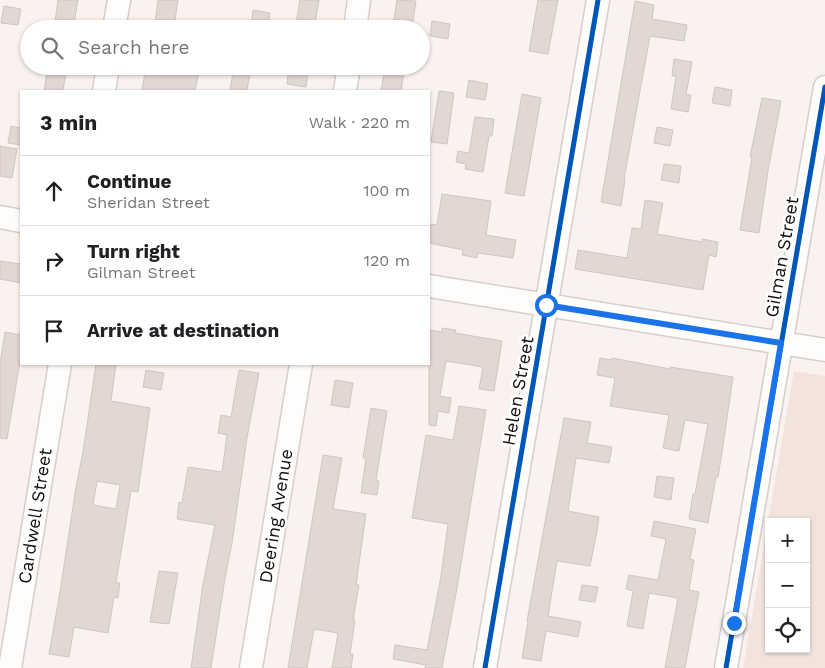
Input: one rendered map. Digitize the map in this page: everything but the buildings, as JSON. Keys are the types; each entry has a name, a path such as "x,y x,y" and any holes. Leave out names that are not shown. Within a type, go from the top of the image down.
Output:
{"street":[{"path":"116,20 119,0"},
{"path":"357,20 360,0"},
{"name":"Helen Street","path":"485,668 598,0"},
{"path":"104,90 107,75"},
{"path":"345,90 348,75"},
{"name":"Gilman Street","path":"726,668 825,87"},
{"path":"0,217 20,221"},
{"path":"430,286 825,350"},
{"name":"Cardwell Street","path":"10,668 60,365"},
{"name":"Deering Avenue","path":"251,668 301,365"}],"shaded area":[{"path":"794,371 825,376 825,668 743,668 765,540 765,653 810,653 810,518 769,518"}],"cycle path":[{"path":"485,668 598,0"},
{"path":"726,668 825,87"}],"route":[{"path":"546,305 781,343 734,623"}]}
